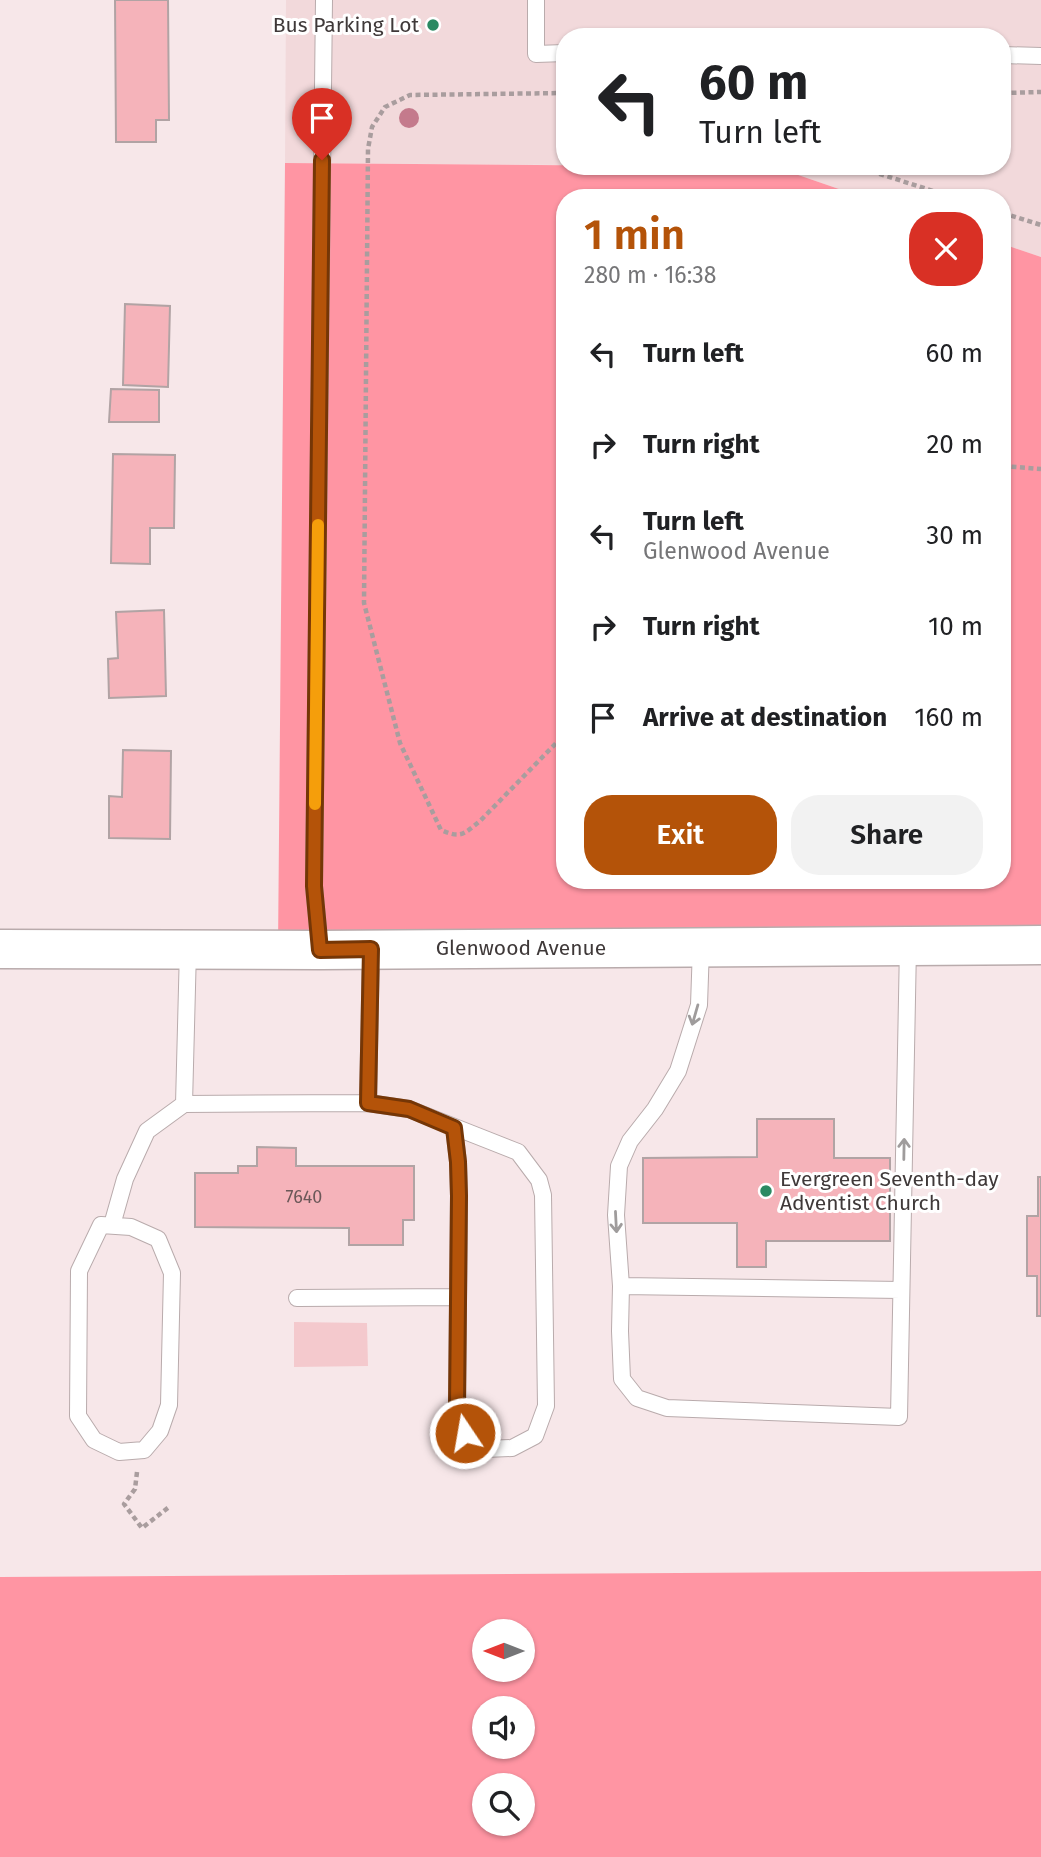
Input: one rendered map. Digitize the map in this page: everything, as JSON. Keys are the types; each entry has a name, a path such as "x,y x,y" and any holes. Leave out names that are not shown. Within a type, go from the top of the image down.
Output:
{"street":[{"name":"Glenwood Avenue","path":"0,949 320,950 1041,945"}],"lane":[{"path":"320,950 314,886 324,0"},
{"path":"536,0 536,54 556,53"},
{"path":"1011,55 1041,56"},
{"path":"701,947 699,1005 678,1071 630,1141 619,1166 615,1214 621,1286 622,1379 637,1398 667,1408 899,1417 908,946"},
{"path":"184,1104 188,949"},
{"path":"368,1103 371,949"},
{"path":"112,1225 125,1179 147,1131 184,1104 368,1103 409,1109 518,1152 539,1180 543,1195 546,1406 535,1436 512,1448 485,1449 465,1433 457,1408 459,1196 454,1128"},
{"path":"101,1225 112,1225 131,1227 158,1239 172,1273 169,1405 160,1431 144,1450 119,1452 94,1440 78,1416 79,1271 101,1225"},
{"path":"621,1286 901,1290"},
{"path":"297,1298 458,1297"}],"path":[{"path":"1011,93 1041,92"},
{"path":"556,93 410,95 385,107 372,127 368,149 364,603 400,743 441,830 453,836 466,832 556,743"},
{"path":"883,175 927,189"},
{"path":"1011,216 1041,225"},
{"path":"1011,467 1041,469"},
{"path":"132,1451 137,1472 135,1489 124,1503 142,1528 169,1507"}],"shaded area":[{"path":"286,0 1041,0 1041,257 1011,247 1011,189 839,189 798,175 1011,175 1011,28 556,28 556,165 285,163"},
{"path":"285,163 556,165 556,175 798,175 839,189 556,189 556,889 1011,889 1011,247 1041,257 1041,945 278,949"},
{"path":"294,1322 367,1323 368,1366 294,1367"},
{"path":"1041,1571 1041,1857 0,1857 0,1577"}],"building":[{"path":"115,0 168,0 169,120 156,120 156,142 116,142"},
{"path":"125,304 170,306 168,387 123,385"},
{"path":"111,389 159,390 159,422 109,422"},
{"path":"113,454 175,455 174,528 150,528 150,564 111,563"},
{"path":"164,610 166,696 109,698 108,659 118,658 116,612"},
{"path":"123,750 171,751 170,839 109,838 109,796 122,797"},
{"name":"Evergreen Seventh-day Adventist Church","path":"757,1119 834,1119 834,1158 890,1158 890,1241 766,1241 766,1267 737,1267 737,1223 643,1223 643,1158 757,1157"},
{"path":"257,1147 296,1148 296,1166 414,1166 414,1220 403,1220 403,1245 349,1245 349,1228 195,1227 195,1173 238,1173 238,1166 257,1166"},
{"path":"1038,1177 1041,1177 1041,1316 1037,1316 1037,1276 1027,1276 1027,1216 1038,1216"}],"slow traffic":[{"path":"315,804 318,525"}],"place":[{"name":"Bus Parking Lot","path":"433,25"},
{"name":"Evergreen Seventh-day Adventist Church","path":"766,1191"}],"route":[{"path":"322,160 314,886 320,950 371,949 368,1103 409,1109 454,1128 459,1196 457,1408 465,1433"}]}
